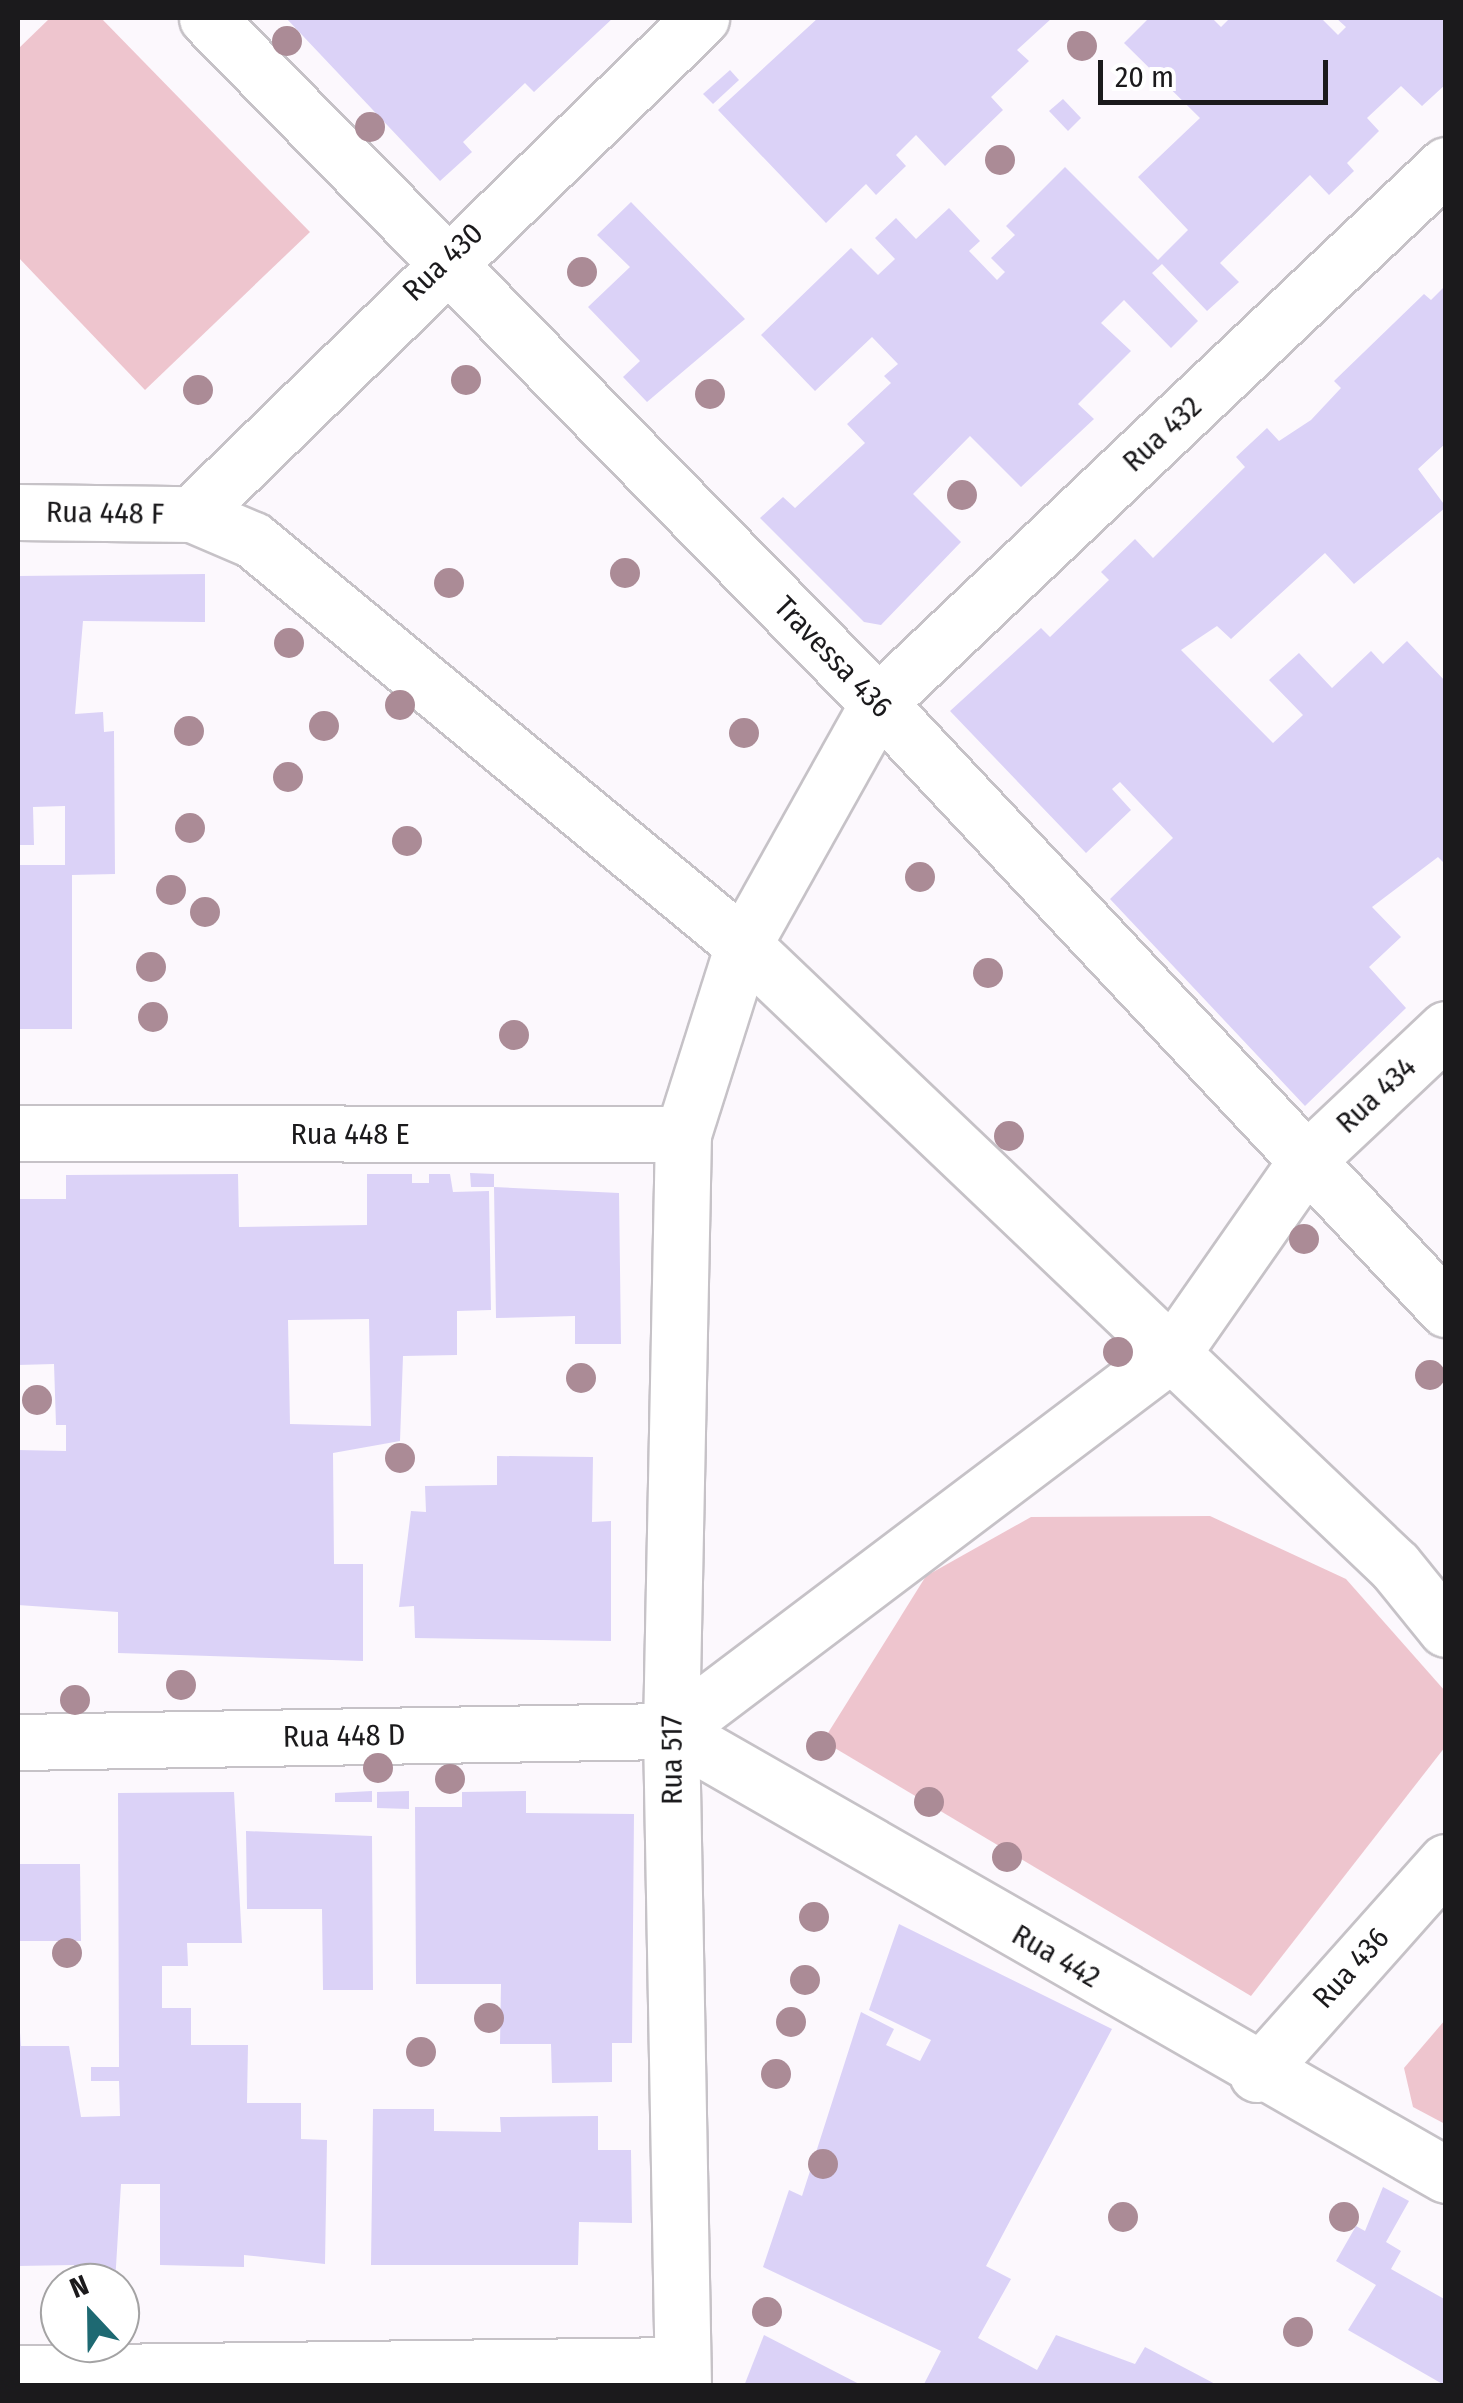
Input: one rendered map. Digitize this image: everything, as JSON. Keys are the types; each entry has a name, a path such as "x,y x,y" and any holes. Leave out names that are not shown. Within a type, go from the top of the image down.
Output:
{"street":[{"name":"Travessa 436","path":"208,18 446,257 878,704 1446,1309"},
{"name":"Rua 430","path":"192,514 446,257 701,18"},
{"name":"Rua 432","path":"743,945 878,704 1446,165"},
{"name":"Rua 448 F","path":"18,512 192,514"},
{"path":"192,514 253,540 743,945 1395,1566 1446,1629"},
{"name":"Rua 517","path":"682,2375 671,1731 683,1134 743,945"},
{"name":"Rua 434","path":"671,1731 1173,1352 1307,1160 1446,1029"},
{"name":"Rua 448 E","path":"18,1133 683,1134"},
{"name":"Rua 448 D","path":"18,1742 671,1731"},
{"name":"Rua 442","path":"671,1731 1257,2074 1446,2176"},
{"name":"Rua 436","path":"1257,2074 1446,1862"},
{"path":"18,2374 682,2375"}],"shaded area":[{"path":"50,18 101,18 310,232 145,390 18,257 18,49"},
{"path":"1210,1516 1346,1579 1445,1691 1445,1747 1251,1996 823,1741 926,1576 1031,1517"},
{"path":"1445,2020 1445,2124 1413,2107 1404,2068"}],"building":[{"path":"286,18 613,18 534,92 525,83 463,142 472,152 440,181"},
{"path":"818,18 1052,18 1017,50 1029,61 991,97 1003,110 945,166 916,135 896,155 906,166 876,195 866,184 826,223 718,110"},
{"path":"1149,18 1212,18 1221,27 1230,18 1321,18 1338,35 1346,27 1336,18 1446,18 1446,84 1422,106 1401,86 1367,118 1379,131 1347,163 1354,171 1329,195 1310,175 1220,263 1239,282 1207,311 1162,264 1152,273 1198,321 1171,348 1124,300 1101,323 1131,351 1078,404 1094,419 1021,487 970,436 913,494 961,542 881,625 864,622 760,518 783,497 795,508 865,443 847,424 891,383 884,376 898,364 872,337 815,391 761,335 851,248 878,275 895,259 875,238 896,218 916,239 949,208 980,241 969,251 997,280 1005,272 991,258 1015,235 1006,226 1065,167 1158,260 1188,230 1138,177 1200,118 1124,43"},
{"path":"730,70 739,80 713,104 703,94"},
{"path":"1063,99 1081,118 1068,131 1049,111"},
{"path":"631,202 745,319 647,402 623,377 640,361 588,307 630,267 597,235"},
{"path":"1446,285 1446,443 1418,469 1446,507 1354,584 1325,553 1231,639 1217,626 1181,650 1273,743 1303,715 1269,680 1299,653 1332,688 1371,651 1383,664 1407,641 1446,682 1446,865 1438,857 1372,907 1401,937 1369,967 1406,1008 1305,1106 1110,899 1173,838 1120,782 1112,789 1131,810 1086,853 950,711 1041,628 1050,637 1109,580 1101,572 1135,539 1153,558 1245,467 1236,457 1267,428 1279,441 1311,420 1341,388 1334,381 1424,294 1431,300"},
{"path":"205,574 205,622 83,621 75,714 103,712 104,732 114,731 115,874 72,875 72,1029 18,1029 18,865 65,865 65,806 33,807 34,845 18,845 18,576"},
{"path":"470,1173 494,1174 494,1187 471,1187"},
{"path":"238,1174 239,1227 367,1225 367,1174 412,1174 412,1183 429,1183 429,1174 450,1174 453,1192 489,1191 491,1310 457,1311 457,1355 403,1356 400,1441 333,1453 334,1564 363,1564 363,1661 118,1653 118,1612 18,1605 18,1450 66,1451 66,1425 56,1425 54,1364 18,1365 18,1199 66,1199 66,1175","holes":["369,1319 371,1426 290,1424 288,1320"]},
{"path":"494,1187 619,1193 621,1344 575,1344 575,1316 496,1318"},
{"path":"497,1456 593,1457 592,1522 611,1521 611,1641 415,1638 414,1606 399,1607 411,1511 426,1512 425,1486 497,1485"},
{"path":"372,1791 372,1802 335,1802 335,1793"},
{"path":"409,1791 409,1809 377,1808 377,1792"},
{"path":"526,1791 526,1813 634,1814 632,2043 612,2043 612,2082 552,2083 551,2044 500,2044 501,1984 416,1984 415,1807 462,1807 462,1792"},
{"path":"234,1792 242,1943 187,1943 188,1966 162,1966 162,2008 191,2008 191,2045 248,2045 247,2103 301,2103 301,2139 327,2140 325,2264 244,2255 244,2267 160,2265 160,2184 121,2184 116,2263 18,2266 18,2005 21,2046 69,2046 81,2117 120,2116 119,2081 91,2081 91,2067 119,2067 118,1793"},
{"path":"246,1831 372,1836 373,1990 323,1990 322,1909 247,1909"},
{"path":"18,1864 80,1864 81,1941 18,1941"},
{"path":"899,1924 1112,2029 986,2266 1011,2279 978,2338 1037,2370 1056,2335 1135,2364 1145,2347 1219,2386 923,2386 941,2351 763,2267 789,2190 802,2196 861,2012 894,2029 886,2045 920,2061 931,2040 869,2010"},
{"path":"373,2109 434,2109 434,2131 501,2132 500,2117 598,2116 598,2150 631,2150 632,2223 579,2222 578,2265 371,2265"},
{"path":"1383,2187 1409,2201 1386,2242 1401,2251 1391,2269 1446,2300 1446,2386 1348,2330 1376,2285 1336,2261 1356,2226 1365,2231"},
{"path":"764,2335 863,2386 744,2386"}]}
